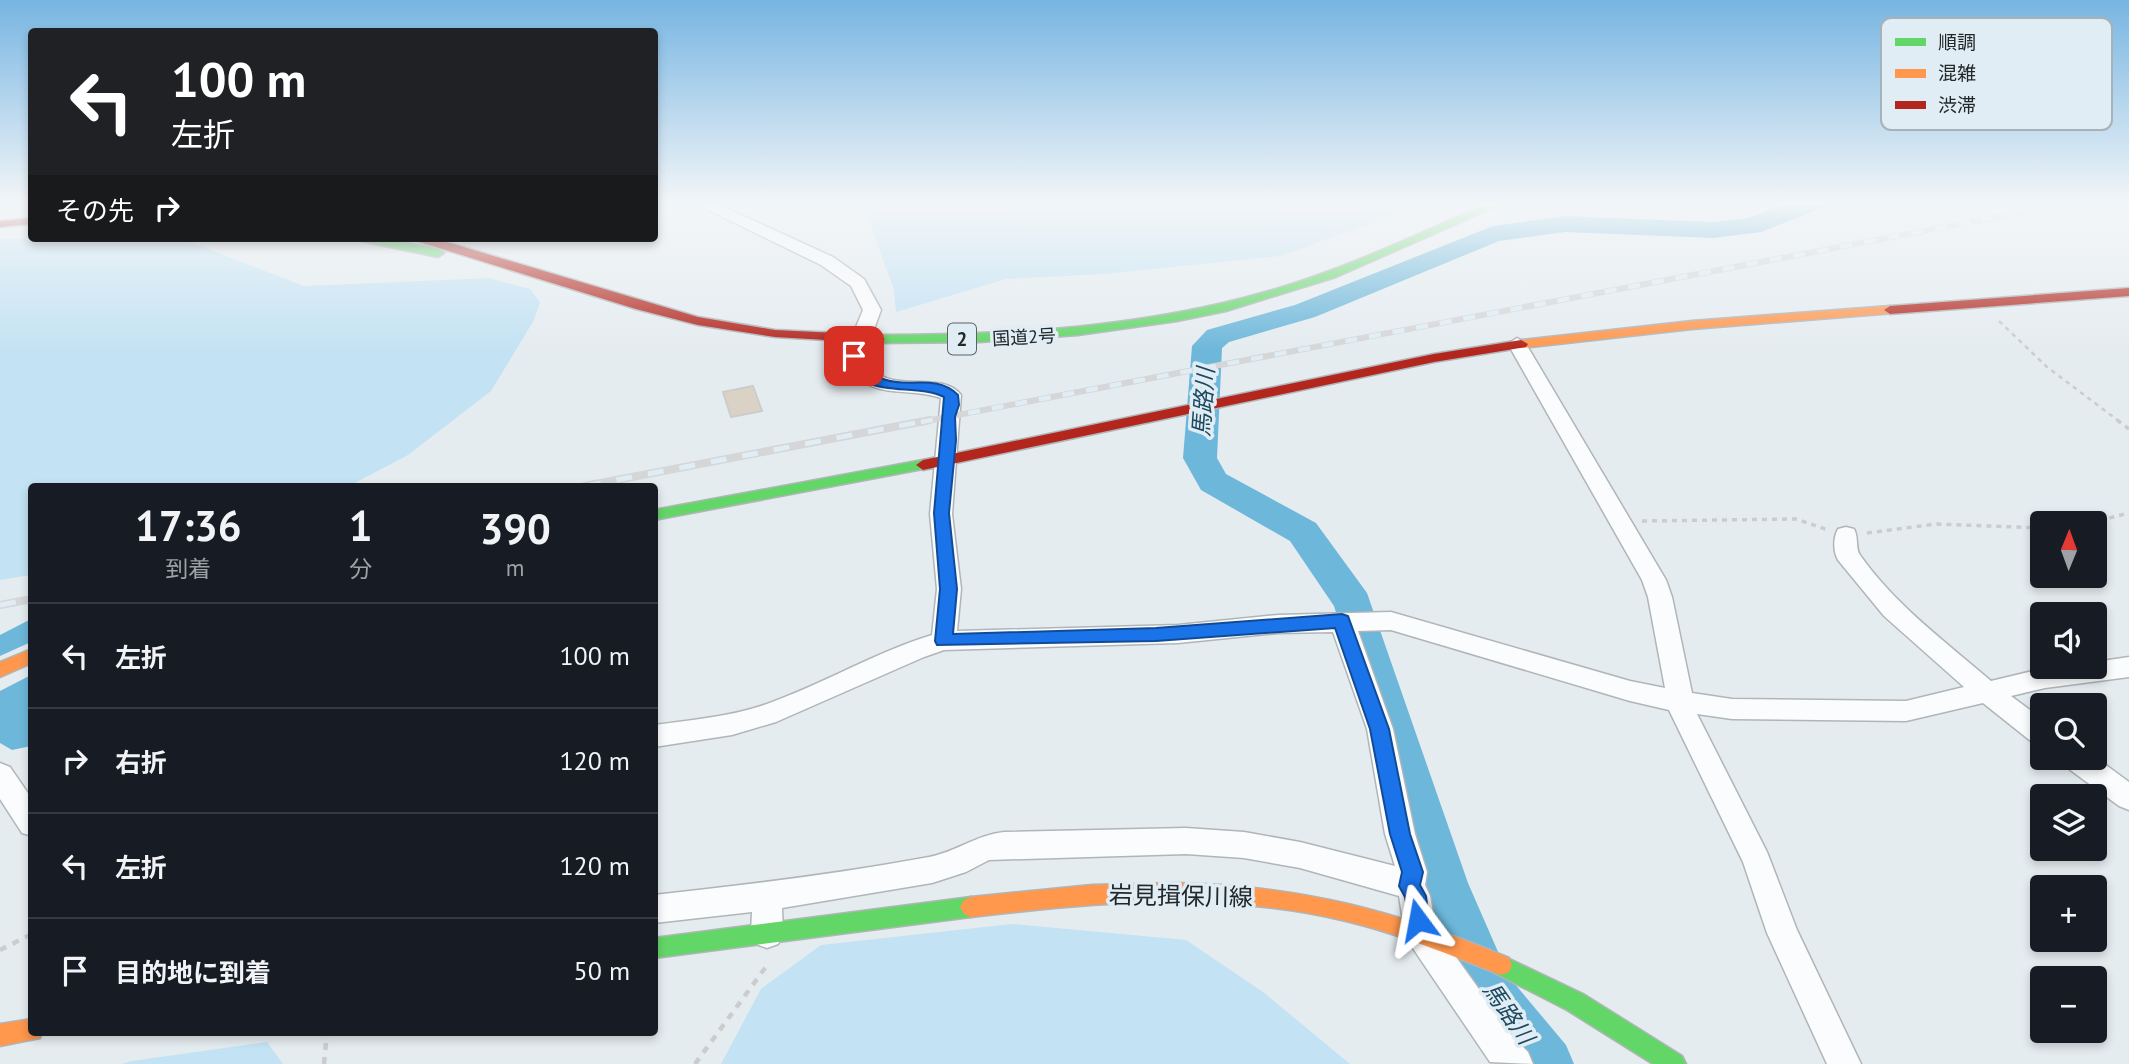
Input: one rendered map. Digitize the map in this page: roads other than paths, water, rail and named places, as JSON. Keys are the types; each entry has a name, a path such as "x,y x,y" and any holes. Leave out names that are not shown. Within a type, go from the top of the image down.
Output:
{"main road":[{"name":"2","path":"432,252 505,269 597,296 627,300"},
{"name":"国道2号","path":"469,252 674,315 736,328 982,339 1084,333 1144,325 1274,294 1385,252"},
{"name":"国道2号","path":"825,321 862,332 1088,318 1136,311 1257,284 1352,252"},
{"path":"658,514 946,461 1232,399 1517,344 1667,327 2129,292"},
{"path":"0,670 28,657"},
{"name":"岩見揖保川線","path":"658,948 1016,901 1169,891 1240,894 1312,905 1384,922 1511,968 1626,1030 1674,1064"},
{"path":"0,1035 28,1031"}],"street":[{"path":"808,252 828,261 858,283 872,310 854,356 856,367 872,381 887,385 939,389 951,395 942,513 949,589 944,641"},
{"path":"1517,344 1654,580 1660,597 1683,713 1757,862 1783,933 1844,1064"},
{"path":"1846,535 1846,554 1893,610 1987,692 2030,725"},
{"path":"1346,620 1380,729 1400,834 1412,872 1410,886 1433,938 1502,1050 1516,1064"},
{"path":"658,735 732,724 767,715 915,650 944,641 1124,636 1346,620 1378,620 1421,628 1630,691 1732,709 1888,712 2045,678 2129,667"},
{"path":"2091,770 2129,798"},
{"path":"0,775 28,818"},
{"path":"658,909 768,897 932,870 956,863 987,847 1079,842 1186,841 1244,845 1300,855 1391,878 1410,886"},
{"path":"767,934 768,897"}],"water":[{"path":"28,621 28,643 0,656 0,635"},
{"path":"28,677 28,747 12,750 0,743 0,691"}],"waterway":[{"name":"馬路川","path":"1450,252 1305,311 1218,336 1207,346 1200,458 1213,482 1303,532 1353,603 1444,883 1491,995 1547,1064"}],"railway":[{"path":"921,422 1815,252"},
{"path":"601,483 930,420"},
{"path":"0,605 28,600"}]}
